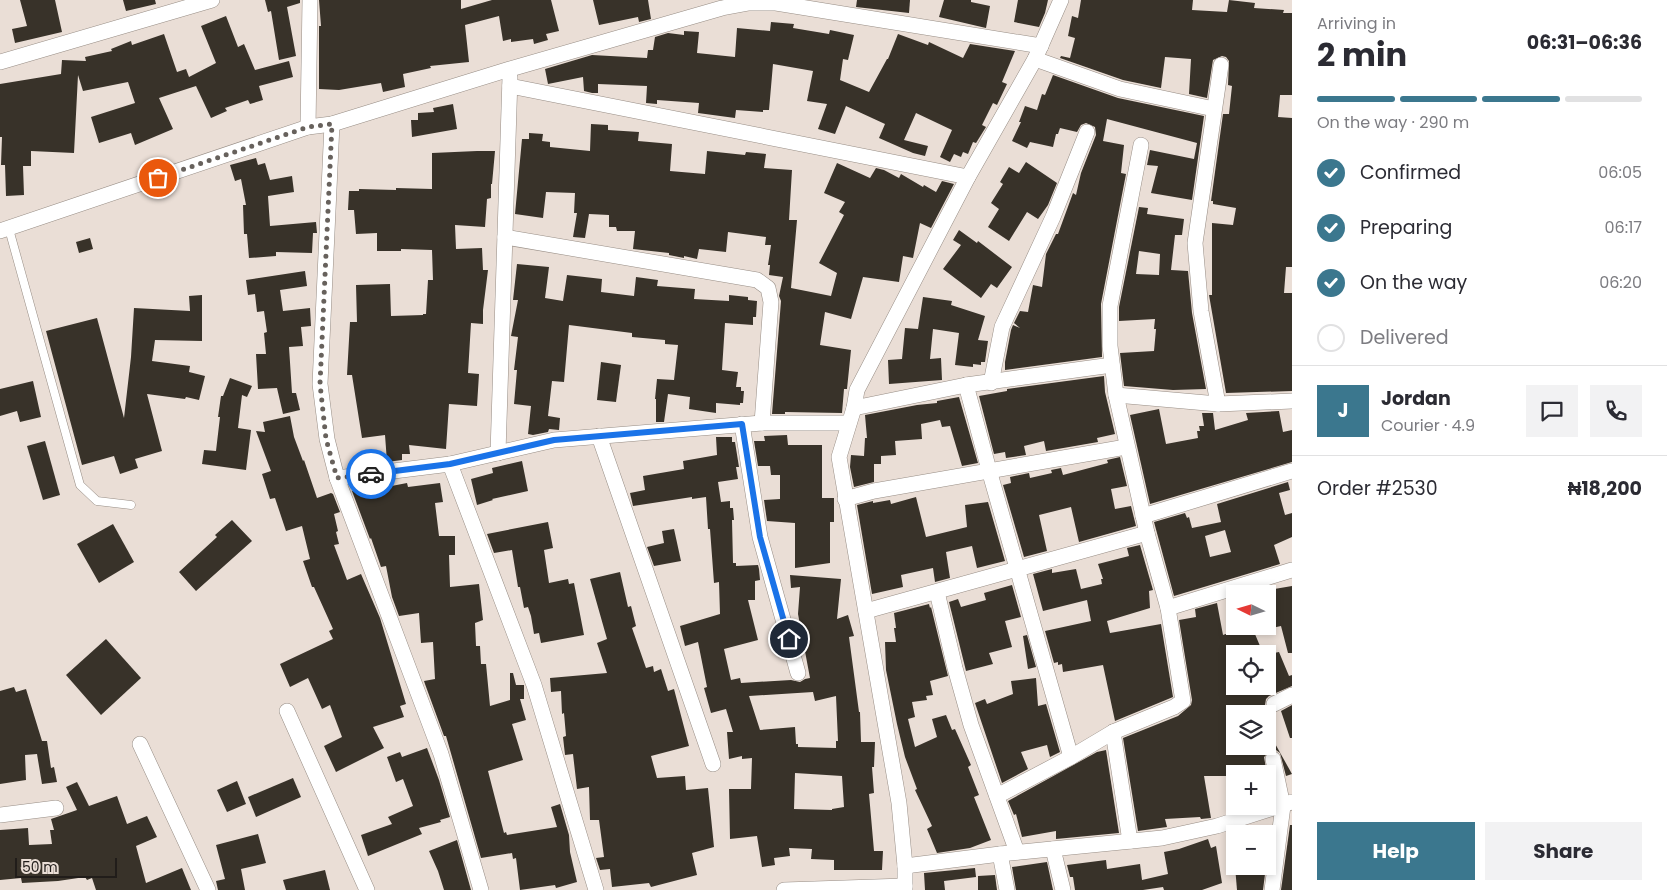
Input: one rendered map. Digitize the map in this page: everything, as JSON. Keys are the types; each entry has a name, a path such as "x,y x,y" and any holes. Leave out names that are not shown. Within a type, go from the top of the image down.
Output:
{"street":[{"path":"0,62 212,0"},
{"path":"308,127 310,0"},
{"path":"784,890 905,888 905,866 899,803 838,457 854,408 857,390 968,177 1038,52 1061,0"},
{"path":"4,230 308,127 332,124 510,69 750,1 776,4 1038,52 1120,89 1214,109"},
{"path":"1218,404 1201,311 1195,242 1221,65"},
{"path":"498,453 510,69"},
{"path":"510,86 968,177"},
{"path":"332,124 320,384 326,439 337,478 440,754 480,890"},
{"path":"991,383 1002,327 1052,217 1087,132"},
{"path":"997,796 1071,757 1113,732 1174,707 1183,700 1168,608 1126,447 1112,365 1110,306 1141,145"},
{"path":"505,237 757,280 768,288 771,302 762,423"},
{"path":"854,408 966,385 1112,365"},
{"path":"966,385 1071,757"},
{"path":"1116,396 1218,404 1292,401"},
{"path":"337,478 450,464 554,440 742,424 848,423"},
{"path":"742,424 760,537 798,673"},
{"path":"599,436 713,764"},
{"path":"845,499 874,491 1126,447"},
{"path":"450,464 534,685 596,890"},
{"path":"1143,516 1292,470"},
{"path":"866,611 1147,532"},
{"path":"1168,608 1292,570"},
{"path":"937,592 955,668 971,724 1017,852"},
{"path":"1274,704 1292,695"},
{"path":"287,711 367,890"},
{"path":"1113,732 1130,841"},
{"path":"140,744 208,890"},
{"path":"1272,890 1287,804 1273,759"},
{"path":"905,866 1017,852 1162,838 1217,826 1287,804"},
{"path":"0,815 56,808"},
{"path":"1053,849 1063,890"},
{"path":"1000,854 1007,890"}],"lane":[{"path":"4,230 80,485 97,501 131,505"}],"building":[{"path":"20,0 55,0 62,32 15,43 12,29 27,26"},
{"path":"123,0 155,0 156,4 126,11"},
{"path":"265,0 300,0 300,3 287,7 296,56 279,60 271,11 268,12"},
{"path":"319,0 461,0 461,9 492,0 551,0 559,31 546,34 548,40 534,44 533,39 511,42 511,39 503,41 499,16 465,25 469,62 430,66 431,68 403,74 405,87 383,92 381,83 339,90 319,89 319,26 321,26"},
{"path":"593,0 648,0 651,19 639,22 638,17 599,25"},
{"path":"857,0 910,0 909,13 856,7"},
{"path":"944,0 971,0 971,2 990,6 986,28 939,17"},
{"path":"1018,0 1048,0 1039,27 1014,22"},
{"path":"1081,0 1193,0 1192,10 1227,12 1229,0 1255,3 1254,8 1284,10 1283,13 1292,13 1292,95 1280,95 1278,117 1292,118 1292,267 1286,267 1284,293 1292,293 1292,391 1226,393 1209,295 1212,295 1212,223 1233,225 1236,208 1213,204 1213,201 1211,201 1223,114 1229,114 1232,86 1228,85 1229,61 1226,57 1222,56 1213,60 1207,98 1189,94 1191,59 1165,57 1161,88 1123,80 1060,58 1061,56 1070,58 1075,38 1068,36 1072,16 1078,18"},
{"path":"226,16 238,47 244,44 255,70 289,61 293,77 259,86 263,100 250,104 248,100 225,108 227,111 211,118 196,86 159,98 173,129 135,145 131,133 99,143 91,117 135,103 128,82 83,91 78,75 74,153 31,151 31,166 23,166 24,195 6,196 5,165 1,165 0,84 61,74 62,60 86,61 85,57 112,51 111,49 131,41 132,45 164,34 177,72 186,69 189,77 216,63 201,26"},
{"path":"771,22 794,24 793,28 829,34 830,30 854,35 848,60 843,59 840,80 869,92 888,59 898,34 928,45 929,42 963,58 970,44 1015,51 1002,82 1007,84 997,105 993,103 982,125 986,127 976,143 973,142 968,154 963,152 961,157 954,154 950,162 940,157 952,130 916,113 904,140 928,146 925,156 913,153 879,138 885,124 846,106 835,134 818,129 827,104 807,101 813,71 773,64 769,110 763,110 763,112 736,110 735,118 698,113 699,103 657,100 657,104 646,103 647,86 598,84 598,93 592,93 584,91 583,77 548,84 545,69 592,55 647,58 648,50 653,50 655,37 668,33 684,35 684,31 699,32 697,53 735,57 737,28 770,31"},
{"path":"1053,75 1118,98 1204,116 1192,200 1151,193 1158,166 1147,165 1150,150 1194,159 1197,143 1107,119 1103,141 1124,145 1121,173 1126,174 1101,304 1102,357 1005,370 1011,330 1013,325 1020,328 1014,323 1020,311 1028,312 1033,285 1042,287 1046,254 1056,234 1058,234 1073,193 1076,195 1081,173 1096,135 1095,127 1086,123 1081,125 1077,132 1060,128 1058,134 1056,134 1053,147 1030,142 1027,148 1012,141 1021,122 1019,122 1025,106 1037,110 1042,94 1045,95"},
{"path":"453,104 457,129 412,137 411,120 418,120 418,113 434,112 433,108"},
{"path":"591,124 608,125 608,130 639,132 638,141 672,144 670,171 705,174 707,151 745,155 746,152 766,154 764,168 792,170 789,220 797,220 791,288 831,296 837,273 819,263 844,215 839,212 845,202 824,193 837,163 870,178 876,168 899,178 901,174 936,192 942,181 954,184 931,228 920,223 913,258 903,256 899,282 863,277 851,319 825,312 820,345 851,350 847,389 844,389 842,413 785,412 785,414 772,414 781,301 779,296 783,277 769,275 770,265 768,265 771,245 765,245 766,237 728,232 726,252 699,249 697,259 684,256 684,258 669,255 669,253 633,249 635,231 617,231 616,227 609,227 609,215 589,214 585,238 573,237 577,213 574,213 575,193 546,192 543,218 515,214 522,139 529,139 529,133 543,134 542,141 550,142 550,147 590,151"},
{"path":"495,151 491,198 487,199 485,227 455,225 456,249 482,248 483,270 488,270 483,324 471,323 468,373 479,374 477,406 449,404 446,449 409,445 410,454 402,454 402,460 387,462 385,435 362,438 352,375 347,375 350,322 357,322 356,285 390,284 391,316 426,314 428,280 433,280 432,250 401,249 401,251 377,251 377,233 356,234 354,210 348,210 349,191 359,191 359,189 396,190 396,188 432,189 432,153"},
{"path":"256,158 258,165 265,163 270,180 292,176 294,192 268,196 270,226 316,222 317,233 313,233 312,253 276,252 276,256 249,258 247,234 244,234 243,205 246,205 241,179 235,181 230,165"},
{"path":"1026,162 1057,183 1048,205 1038,219 1027,212 1009,241 988,227 999,209 991,203 1003,184 1000,182 1009,167 1019,173"},
{"path":"1139,207 1148,208 1147,214 1184,219 1182,235 1175,235 1171,270 1188,271 1192,313 1206,389 1173,390 1124,386 1120,353 1154,351 1156,329 1154,329 1155,319 1119,321 1119,307","holes":["1139,251 1160,254 1159,275 1136,274"]},
{"path":"959,230 977,243 978,241 1012,267 997,288 991,284 981,298 943,269 961,245 953,240"},
{"path":"90,238 93,249 79,253 76,242"},
{"path":"517,264 549,267 545,298 563,301 567,275 602,279 601,292 634,296 636,277 658,280 657,286 695,289 694,299 729,301 729,295 748,297 748,300 757,301 756,317 753,317 753,325 725,323 722,370 738,372 736,387 741,387 741,391 744,391 743,403 740,403 740,405 716,403 716,413 689,409 690,397 668,394 664,422 656,422 655,399 657,379 674,380 678,345 665,344 665,340 632,337 632,333 569,325 564,382 552,381 548,416 560,418 559,430 549,429 548,432 528,434 531,406 514,404 517,370 514,370 518,337 511,336 518,300 513,300"},
{"path":"305,271 307,286 280,290 283,311 310,308 311,326 301,327 303,346 289,347 292,393 296,393 300,410 283,414 277,388 258,389 256,354 266,354 264,333 267,332 264,311 257,312 255,294 248,295 246,280"},
{"path":"202,295 202,341 155,340 152,361 190,366 189,372 205,376 199,400 147,394 162,451 135,459 138,468 120,474 114,456 82,465 46,331 97,318 124,418 134,308 190,311 189,296"},
{"path":"923,297 952,301 951,305 985,316 978,340 988,341 985,362 981,362 981,365 973,364 973,367 955,365 959,333 933,329 930,359 941,358 942,380 889,384 888,360 902,359 905,328 918,329"},
{"path":"601,362 621,365 616,402 597,400"},
{"path":"1104,376 1105,392 1115,434 1097,438 1098,442 1046,451 1044,441 1024,446 1026,455 1006,458 1005,452 994,454 979,396 1007,391 1007,389"},
{"path":"230,378 252,386 247,397 242,395 238,428 251,430 246,470 202,464 204,450 216,451 221,396 223,396"},
{"path":"33,381 41,417 20,422 17,411 0,416 0,389"},
{"path":"959,397 978,463 962,466 950,426 942,427 940,420 921,424 922,439 895,441 896,455 881,456 881,464 874,464 874,482 854,487 850,467 851,455 864,456 865,438 867,438 865,415 937,403 937,401"},
{"path":"1159,409 1166,444 1198,438 1197,431 1200,431 1199,426 1204,426 1202,413 1213,413 1215,430 1248,420 1246,413 1279,411 1283,432 1292,430 1292,462 1150,504 1130,415"},
{"path":"290,416 294,437 317,498 333,494 340,512 334,514 339,544 334,545 347,580 361,574 380,618 406,704 400,706 404,717 373,727 384,748 336,772 324,746 342,737 330,705 322,709 308,678 290,687 280,664 333,639 329,631 333,629 314,587 312,587 303,561 310,559 302,526 286,531 275,498 270,499 262,474 271,471 256,431 265,432 263,422"},
{"path":"787,435 788,445 822,445 822,498 834,498 834,522 830,522 830,563 795,568 795,523 767,521 764,500 780,499 780,475 771,475 770,466 758,466 754,441 765,441 764,436"},
{"path":"716,437 732,437 732,442 735,442 739,467 736,467 738,479 718,482 721,502 730,501 730,508 733,508 733,563 736,563 736,566 758,565 760,580 755,581 755,600 748,600 758,640 724,649 731,680 740,678 741,683 791,680 800,682 810,678 798,614 800,587 791,588 790,575 841,579 837,619 848,615 854,636 849,637 860,712 861,742 875,742 874,767 872,767 874,793 869,794 874,851 883,851 882,870 834,870 834,860 811,859 812,849 789,848 790,856 774,858 775,865 762,867 757,836 730,839 729,789 751,789 752,758 742,759 742,756 729,759 727,732 733,732 726,709 711,713 704,688 707,687 698,642 685,646 680,626 720,614 719,582 714,583 706,497 692,499 692,497 633,506 630,493 645,490 643,476 684,469 683,461 717,455","holes":["813,692 815,701 836,696 838,741 836,741 836,748 798,747 798,744 796,744 795,727 760,730 749,696","795,773 842,776 844,807 832,810 794,809"]},
{"path":"45,441 60,495 43,500 27,446"},
{"path":"1120,457 1127,486 1111,489 1115,509 1131,506 1136,526 1079,542 1071,507 1039,515 1047,551 1024,557 1003,485 1011,483 1010,477 1029,473 1030,478 1052,473 1051,470 1061,468 1063,475 1108,463 1107,460"},
{"path":"522,461 528,491 492,499 477,505 471,479 493,473 492,468"},
{"path":"1288,482 1290,490 1279,493 1285,515 1292,513 1292,537 1274,545 1280,564 1174,596 1154,522 1185,513 1187,518 1189,517 1192,528 1221,522 1217,504","holes":["1225,530 1231,552 1210,557 1205,536"]},
{"path":"407,483 408,487 440,483 443,502 435,503 439,536 455,536 455,555 449,555 450,587 479,584 483,620 475,623 476,646 480,646 481,664 486,664 490,706 510,700 510,673 513,673 516,685 524,685 524,699 520,699 526,720 512,724 523,760 488,771 504,833 506,832 507,835 557,827 551,807 560,804 569,835 570,852 577,882 556,888 555,885 520,890 516,858 513,859 512,853 481,858 446,736 444,736 424,681 435,679 433,642 421,643 419,613 399,616 392,597 386,566 381,567 352,491"},
{"path":"916,497 926,537 967,527 965,505 988,502 1005,561 977,568 972,546 946,552 950,578 935,582 933,568 901,575 903,587 872,594 857,505 873,501 873,503 890,500 891,504"},
{"path":"232,520 252,541 196,591 179,572 217,537 215,535"},
{"path":"548,522 553,548 544,550 549,583 568,579 569,584 574,583 584,635 541,643 539,633 534,634 528,607 524,608 520,587 518,587 512,550 494,553 487,534"},
{"path":"113,524 134,562 99,583 77,544"},
{"path":"674,529 681,561 654,566 647,547 664,543 662,531"},
{"path":"1140,545 1153,590 1149,591 1150,608 1107,621 1110,633 1161,624 1173,697 1115,721 1103,665 1063,672 1062,664 1054,663 1045,631 1091,621 1087,600 1043,611 1033,574 1052,569 1052,573 1076,569 1081,589 1102,584 1101,579 1103,579 1098,564 1129,556 1127,548"},
{"path":"620,572 628,607 631,606 636,626 632,628 646,668 653,666 654,672 661,669 668,691 674,689 689,746 651,756 657,778 685,776 686,790 708,788 714,847 692,853 697,875 651,887 649,883 612,887 610,869 600,870 596,858 604,857 599,820 590,820 589,787 577,789 573,754 565,755 563,737 566,736 564,713 562,714 561,691 551,692 550,678 607,673 597,643 607,639 590,579"},
{"path":"1012,585 1021,617 1005,621 1012,647 989,653 993,664 966,671 949,602 958,599 961,607 986,600 984,593"},
{"path":"1292,586 1292,653 1288,653 1281,626 1276,627 1276,589"},
{"path":"1217,603 1223,635 1255,635 1260,645 1226,645 1226,695 1271,695 1266,699 1265,705 1226,705 1226,755 1266,755 1264,757 1265,765 1226,765 1226,776 1204,776 1211,818 1165,819 1167,827 1138,831 1123,738 1178,716 1191,705 1192,700 1179,620 1196,617 1195,609"},
{"path":"929,604 948,676 930,681 933,695 926,696 927,700 912,702 915,717 908,719 915,747 937,737 932,719 946,715 952,730 955,729 971,765 968,767 979,795 974,797 991,840 970,848 937,853 927,829 932,826 915,790 917,789 905,757 886,670 885,642 896,642 894,613"},
{"path":"1027,635 1036,667 1028,669 1023,636"},
{"path":"106,639 141,678 101,715 66,675"},
{"path":"1279,652 1289,676 1292,675 1292,686 1276,693 1276,653"},
{"path":"1036,678 1038,706 1046,704 1060,752 1050,757 1047,745 1021,752 1028,769 1002,783 975,703 985,699 987,704 1013,694 1011,681"},
{"path":"14,687 16,692 26,689 42,741 47,741 51,768 54,767 57,782 42,784 37,754 25,755 26,780 0,784 0,691"},
{"path":"1292,705 1292,738 1290,738 1281,711"},
{"path":"1276,745 1292,774 1286,776 1280,753 1276,750"},
{"path":"427,748 450,817 440,820 441,822 419,828 422,834 368,856 361,835 392,824 388,817 413,806 403,779 396,782 387,757 400,752 402,757"},
{"path":"1106,750 1119,833 1056,839 1056,831 1022,837 1016,814 1014,815 1008,801 1097,752"},
{"path":"293,778 301,797 256,817 248,797"},
{"path":"237,781 246,804 227,812 217,790"},
{"path":"77,782 89,806 117,796 127,824 147,816 157,837 136,846 146,883 182,868 191,890 96,890 92,878 87,880 85,877 22,883 21,878 0,880 0,830 28,828 29,845 52,844 50,830 54,830 51,819 77,810 66,787"},
{"path":"1290,825 1292,825 1292,890 1281,890"},
{"path":"258,834 266,863 241,869 245,890 218,890 216,881 225,879 216,845"},
{"path":"1208,839 1211,848 1216,846 1222,883 1202,890 1164,890 1163,887 1143,890 1075,890 1073,877 1070,877 1067,865 1106,860 1107,869 1140,864 1142,880 1168,874 1164,852"},
{"path":"457,840 471,890 444,890 429,851"},
{"path":"1047,862 1053,890 1016,890 1012,867"},
{"path":"975,868 976,877 944,881 945,890 925,890 924,873"},
{"path":"325,870 330,890 286,890 283,880"},
{"path":"995,875 997,890 978,890 978,876"},
{"path":"1236,875 1265,875 1263,890 1237,890"}],"way so far":[{"path":"158,178 308,127 332,124 320,384 326,439 337,478 371,474"}],"route":[{"path":"371,474 450,464 554,440 742,424 760,537 789,639"}]}
